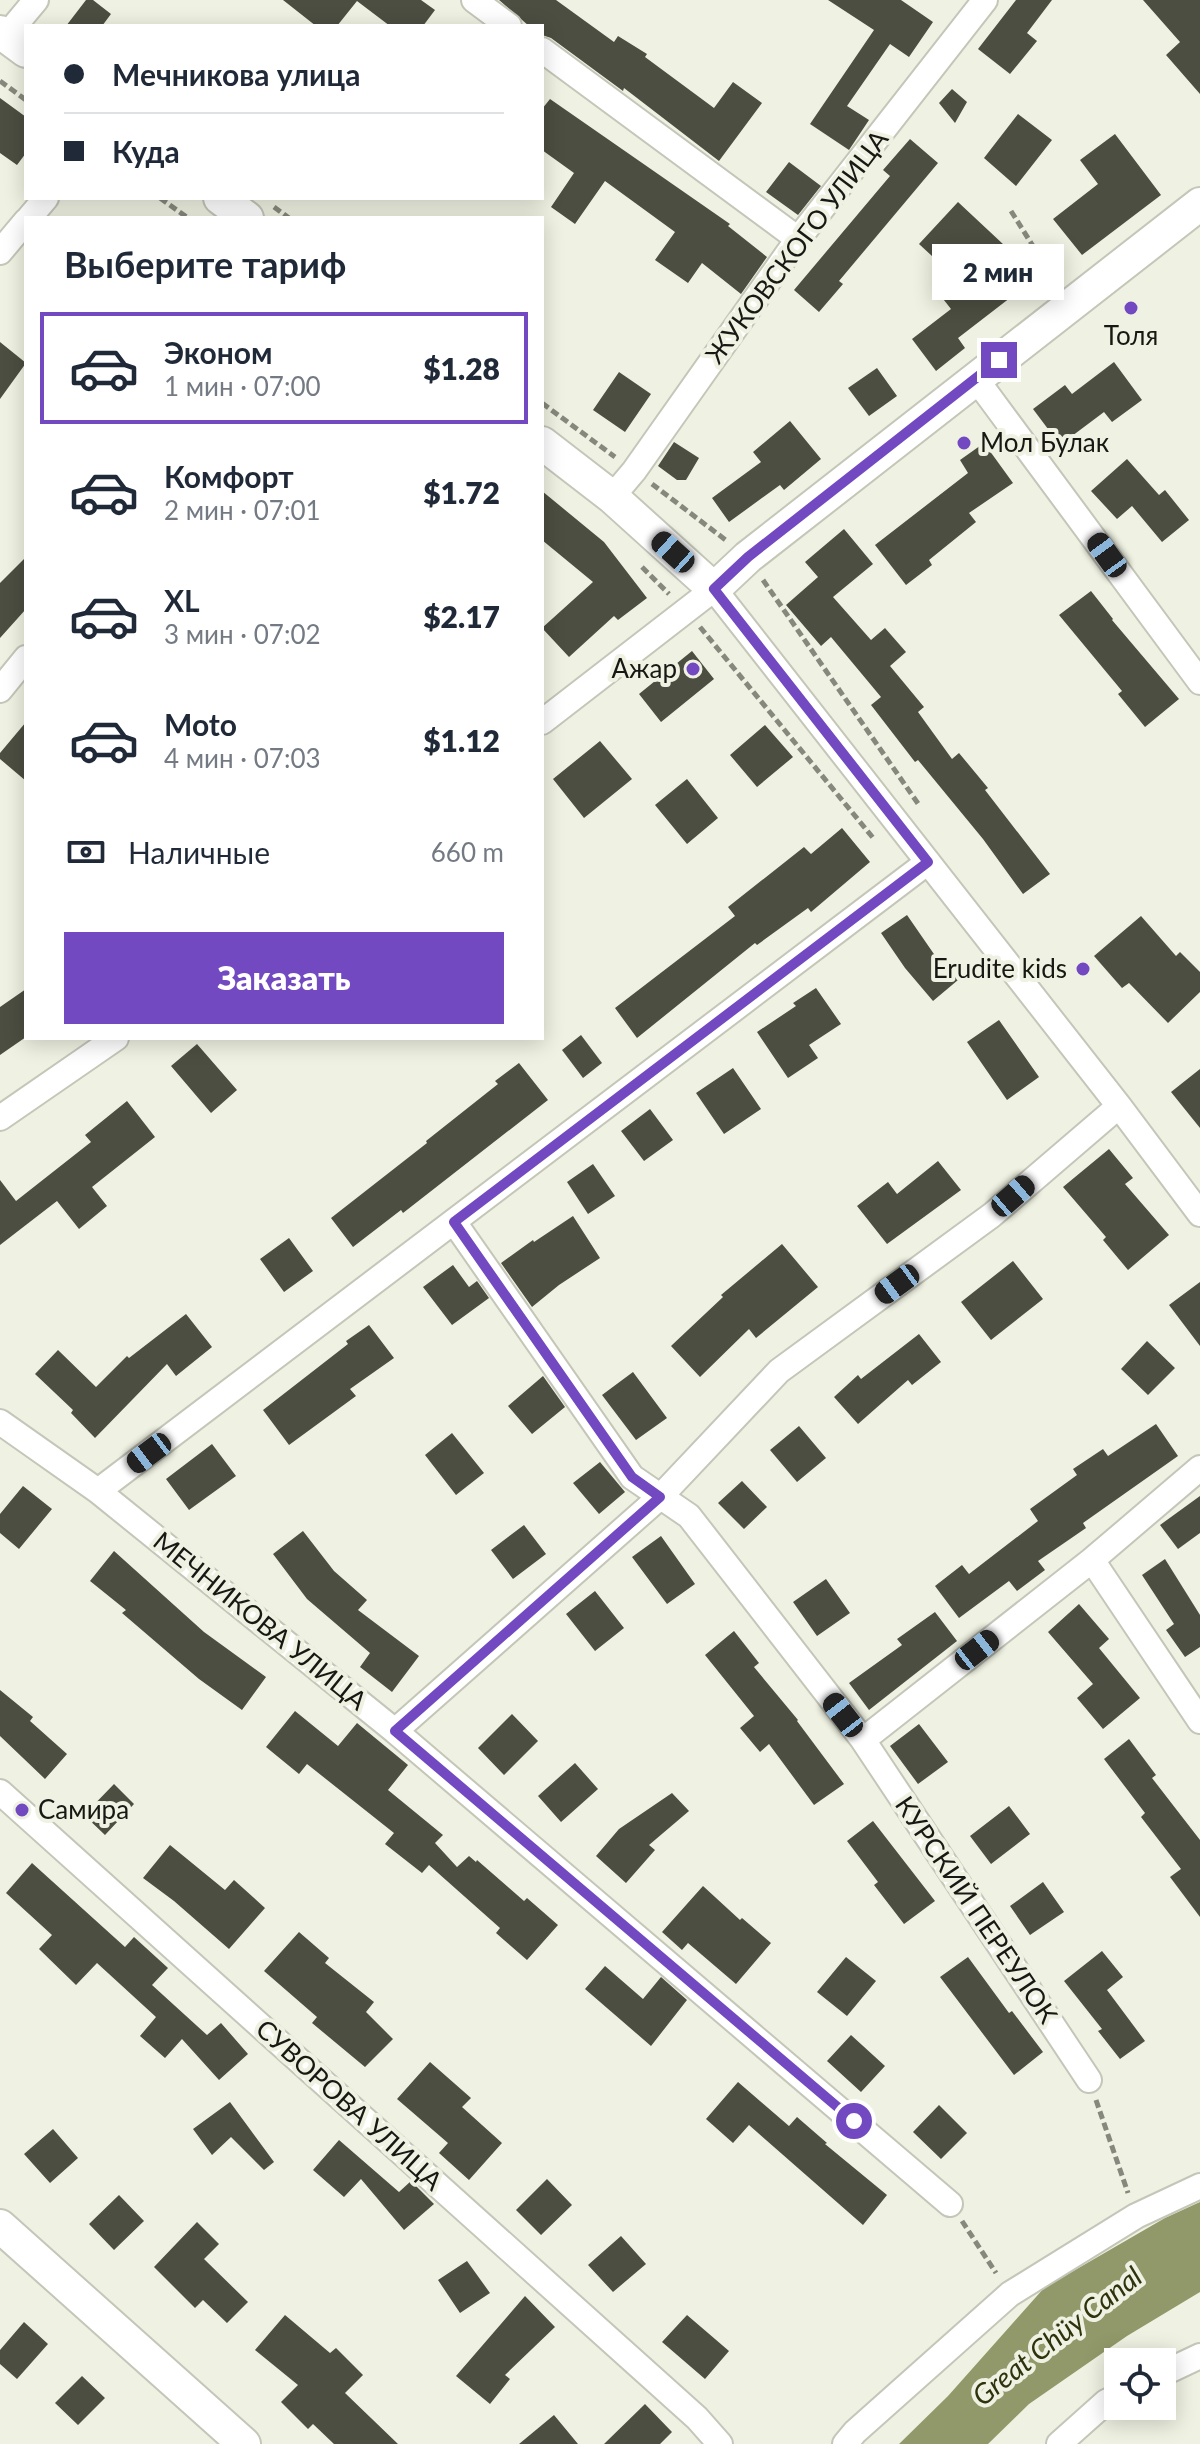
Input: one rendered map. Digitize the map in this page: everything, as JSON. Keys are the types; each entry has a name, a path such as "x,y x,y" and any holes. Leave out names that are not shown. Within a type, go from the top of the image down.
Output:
{"street":[{"path":"11,40 36,0"},
{"path":"474,0 506,24"},
{"name":"ЖУКОВСКОГО УЛИЦА","path":"612,497 971,4"},
{"path":"544,51 798,239"},
{"path":"30,216 44,200"},
{"path":"223,200 244,216"},
{"path":"544,720 1200,204"},
{"path":"0,252 24,224"},
{"path":"976,379 1200,682"},
{"path":"544,445 612,497 714,589 1200,1214"},
{"path":"0,690 24,660"},
{"path":"98,1491 928,862"},
{"path":"0,1118 113,1040"},
{"path":"395,1731 660,1497 779,1371 992,1215 1119,1106"},
{"name":"КУРСКИЙ ПЕРЕУЛОК","path":"454,1222 632,1477 689,1516 863,1740 1089,2080"},
{"name":"МЕЧНИКОВА УЛИЦА","path":"0,1422 98,1491 395,1731 950,2204"},
{"path":"863,1740 1092,1560 1200,1468"},
{"path":"1092,1560 1200,1721"},
{"name":"СУВОРОВА УЛИЦА","path":"0,1792 697,2418 720,2444"},
{"path":"845,2444 1010,2294 1136,2216 1200,2186"},
{"path":"0,2226 244,2444"},
{"path":"1176,2367 1200,2356"},
{"path":"1059,2444 1104,2404"}],"path":[{"path":"0,81 24,99"},
{"path":"163,200 185,216"},
{"path":"1011,211 1070,305"},
{"path":"632,557 686,611 877,842"},
{"path":"1089,2080 1136,2216"},
{"path":"950,2204 1010,2294"}],"water":[{"name":"Great Chüy Canal","path":"1200,2202 1200,2292 1110,2348 1104,2348 1104,2352 1029,2404 988,2444 899,2444 948,2396 1044,2288 1165,2218"}],"building":[{"path":"86,0 93,0 111,14 104,24 68,24"},
{"path":"283,0 421,0 435,10 424,24 387,24 357,1 339,24 313,24"},
{"path":"499,0 556,0 614,42 618,36 647,54 645,57 714,108 733,82 762,103 719,161 624,88 623,91 544,36 544,24 527,24"},
{"path":"828,0 901,0 933,22 909,57 890,44 847,106 869,120 849,150 810,124 874,30"},
{"path":"1016,0 1052,0 1027,33 1037,41 1010,74 978,49"},
{"path":"1143,0 1200,0 1200,94 1166,55 1180,42"},
{"path":"952,89 967,102 955,123 939,103"},
{"path":"0,98 24,116 24,156 17,165 0,153"},
{"path":"550,99 730,224 728,226 767,257 741,294 702,263 688,283 655,260 675,232 605,181 575,224 551,207 574,173 544,151 544,106"},
{"path":"1018,114 1052,140 1016,186 984,158"},
{"path":"1115,134 1161,195 1082,255 1053,219 1098,184 1080,160"},
{"path":"910,139 938,163 839,281 843,284 819,312 794,290 890,176 883,170"},
{"path":"789,162 821,186 798,215 766,192"},
{"path":"958,202 1004,245 1032,281 958,338 965,348 936,371 912,339 951,309 940,295 958,280 919,244"},
{"path":"0,342 24,361 24,366 0,399"},
{"path":"1114,362 1142,400 1112,422 1104,412 1060,445 1033,409 1065,385 1072,394"},
{"path":"877,368 897,396 869,416 848,388"},
{"path":"619,372 651,394 625,432 593,410"},
{"path":"790,421 821,459 784,490 780,485 729,522 712,498 761,462 753,452"},
{"path":"674,442 699,458 686,480 677,480 658,466"},
{"path":"984,443 1013,483 969,513 976,522 929,560 932,565 906,585 875,545 968,473 960,460"},
{"path":"1127,459 1159,495 1165,490 1189,520 1162,542 1132,506 1117,519 1091,491"},
{"path":"544,493 604,542 647,598 618,620 614,616 569,657 544,630 544,626 593,582 544,542"},
{"path":"844,529 873,564 833,597 871,640 885,628 906,652 890,666 924,707 918,712 952,759 959,753 988,788 985,790 1050,874 1023,894 983,839 918,760 915,762 871,705 881,697 831,637 821,646 786,605 818,577 805,562"},
{"path":"24,559 24,611 0,638 0,583"},
{"path":"1091,591 1179,699 1145,727 1118,694 1122,691 1059,615"},
{"path":"692,651 714,679 661,722 639,694"},
{"path":"24,724 24,779 0,759 0,753"},
{"path":"765,725 793,757 757,787 730,755"},
{"path":"600,741 632,779 584,818 553,779"},
{"path":"687,779 718,818 687,844 655,805"},
{"path":"842,828 870,862 811,912 808,908 757,945 755,943 637,1038 615,1008 735,916 728,907 804,847 811,854"},
{"path":"907,915 936,957 938,955 958,980 933,1001 881,933"},
{"path":"1141,916 1176,956 1180,952 1200,972 1200,992 1168,1023 1129,983 1122,988 1094,956"},
{"path":"816,988 841,1024 809,1045 818,1058 788,1078 757,1032 796,1006 793,1003"},
{"path":"24,990 24,1038 0,1055 0,1007"},
{"path":"999,1020 1039,1077 1007,1100 967,1042"},
{"path":"581,1035 602,1063 583,1078 562,1050"},
{"path":"197,1044 237,1090 211,1113 171,1066"},
{"path":"519,1063 548,1100 403,1213 401,1210 353,1247 331,1218 427,1143"},
{"path":"733,1068 761,1109 724,1134 696,1093"},
{"path":"1200,1069 1200,1128 1171,1092"},
{"path":"127,1101 155,1137 92,1187 107,1206 79,1229 57,1201 0,1245 0,1180 16,1201 91,1142 85,1135"},
{"path":"650,1109 673,1140 644,1161 621,1131"},
{"path":"1109,1149 1133,1178 1125,1184 1169,1235 1128,1270 1103,1240 1106,1237 1063,1187"},
{"path":"938,1161 961,1190 887,1244 857,1206 888,1182 897,1194"},
{"path":"593,1164 615,1196 588,1214 567,1182"},
{"path":"573,1216 600,1258 532,1307 501,1263"},
{"path":"289,1238 313,1271 284,1292 260,1259"},
{"path":"782,1244 818,1287 756,1338 749,1329 700,1377 671,1346 723,1297 721,1295"},
{"path":"1013,1261 1043,1299 991,1340 961,1302"},
{"path":"453,1265 469,1287 477,1281 489,1298 452,1325 423,1287"},
{"path":"1200,1282 1200,1346 1169,1305"},
{"path":"186,1314 212,1347 176,1376 167,1364 95,1438 71,1413 73,1410 35,1374 58,1350 96,1387 127,1356 129,1358"},
{"path":"369,1325 394,1358 350,1389 356,1396 289,1445 263,1410"},
{"path":"919,1334 941,1362 912,1385 908,1380 858,1424 834,1397 858,1375 861,1379"},
{"path":"1147,1341 1175,1368 1148,1395 1121,1369"},
{"path":"633,1372 667,1418 636,1440 602,1395"},
{"path":"543,1376 565,1407 532,1434 508,1406"},
{"path":"1156,1424 1178,1456 1083,1523 1086,1528 1038,1561 1045,1570 1017,1591 1009,1581 959,1618 935,1586 962,1565 969,1574 1038,1521 1030,1509 1077,1475 1073,1469 1103,1449 1108,1456"},
{"path":"799,1426 826,1458 797,1482 770,1450"},
{"path":"452,1433 484,1473 456,1495 425,1455"},
{"path":"212,1444 236,1476 189,1510 166,1479"},
{"path":"600,1462 625,1492 599,1514 573,1483"},
{"path":"742,1481 767,1507 744,1529 718,1503"},
{"path":"23,1486 52,1509 19,1549 0,1533 0,1514"},
{"path":"1200,1496 1200,1533 1178,1549 1160,1525"},
{"path":"524,1525 546,1554 513,1579 491,1550"},
{"path":"303,1531 334,1571 367,1600 358,1610 419,1656 392,1692 360,1667 370,1653 307,1599 273,1554"},
{"path":"661,1536 695,1584 667,1604 632,1557"},
{"path":"114,1551 204,1632 266,1677 242,1710 199,1679 122,1613 126,1610 90,1581"},
{"path":"1165,1559 1200,1615 1200,1647 1185,1657 1166,1630 1174,1624 1142,1575"},
{"path":"826,1579 850,1613 817,1636 793,1602"},
{"path":"595,1591 624,1628 595,1651 566,1614"},
{"path":"1079,1604 1109,1639 1099,1648 1140,1698 1103,1729 1077,1698 1093,1684 1048,1632"},
{"path":"935,1612 957,1641 869,1710 849,1683 902,1645 897,1639"},
{"path":"734,1631 759,1663 754,1667 798,1720 844,1784 814,1805 769,1744 760,1752 740,1728 754,1716 705,1655"},
{"path":"0,1690 33,1717 30,1721 67,1754 45,1779 0,1736"},
{"path":"295,1711 338,1746 357,1723 408,1765 388,1790 443,1835 435,1843 457,1867 469,1856 477,1860 524,1901 527,1898 558,1925 527,1960 496,1933 500,1928 429,1865 422,1873 385,1844 394,1833 307,1764 299,1774 266,1747"},
{"path":"512,1714 538,1741 504,1775 478,1748"},
{"path":"919,1724 948,1762 918,1784 890,1746"},
{"path":"1129,1739 1156,1775 1152,1778 1200,1840 1200,1917 1170,1877 1181,1869 1141,1817 1145,1813 1104,1759"},
{"path":"575,1763 598,1789 561,1822 538,1796"},
{"path":"114,1784 134,1804 105,1835 84,1815"},
{"path":"672,1793 689,1811 649,1845 655,1850 626,1883 596,1856 619,1829"},
{"path":"1009,1806 1030,1834 991,1864 970,1836"},
{"path":"873,1821 935,1901 904,1924 874,1885 878,1882 847,1841"},
{"path":"170,1845 225,1890 234,1880 265,1908 229,1949 143,1878"},
{"path":"32,1863 125,1947 134,1937 168,1968 152,1985 207,2035 221,2023 248,2054 219,2080 182,2039 165,2058 140,2036 156,2017 97,1963 76,1985 39,1949 52,1935 6,1893"},
{"path":"1043,1882 1064,1912 1030,1935 1010,1906"},
{"path":"703,1886 771,1943 736,1984 688,1943 682,1950 662,1932"},
{"path":"299,1932 329,1958 325,1963 374,2002 366,2012 393,2039 365,2067 312,2023 317,2017 264,1971"},
{"path":"1102,1951 1123,1977 1107,1990 1145,2041 1120,2059 1098,2031 1102,2029 1064,1981"},
{"path":"846,1957 876,1981 847,2016 817,1992"},
{"path":"968,1957 1009,2013 1012,2011 1043,2052 1014,2075 940,1977"},
{"path":"605,1966 643,1999 661,1977 687,2000 651,2046 585,1989"},
{"path":"851,2035 885,2066 861,2092 827,2061"},
{"path":"430,2062 471,2098 462,2107 502,2143 469,2180 439,2153 448,2143 397,2099"},
{"path":"738,2082 789,2126 797,2117 887,2195 863,2225 749,2125 733,2143 706,2119"},
{"path":"230,2102 274,2162 264,2170 231,2137 212,2155 193,2129"},
{"path":"939,2105 967,2133 941,2159 913,2132"},
{"path":"53,2129 78,2158 50,2183 24,2154"},
{"path":"339,2140 399,2192 411,2181 434,2204 404,2230 361,2179 344,2197 313,2170"},
{"path":"547,2179 572,2205 541,2235 516,2210"},
{"path":"119,2195 144,2221 114,2250 89,2224"},
{"path":"197,2222 219,2244 204,2259 248,2302 227,2323 203,2300 195,2308 154,2267"},
{"path":"621,2236 646,2264 613,2292 588,2265"},
{"path":"467,2261 490,2293 460,2313 438,2280"},
{"path":"525,2296 555,2327 505,2375 510,2379 490,2404 456,2376"},
{"path":"285,2315 330,2353 336,2348 363,2375 345,2393 398,2444 334,2444 313,2424 308,2429 281,2402 298,2385 255,2350"},
{"path":"687,2315 729,2351 705,2379 662,2342"},
{"path":"24,2322 48,2344 17,2379 0,2364 0,2350"},
{"path":"82,2376 105,2398 78,2425 55,2403"},
{"path":"645,2404 672,2432 660,2444 604,2444"},
{"path":"554,2415 578,2444 519,2444"}],"place":[{"name":"Толя","path":"1131,308"},
{"name":"Мол Булак","path":"964,443"},
{"name":"Ажар","path":"693,669"},
{"name":"Erudite kids","path":"1083,969"},
{"name":"Самира","path":"22,1810"}],"route":[{"path":"854,2121 395,1731 660,1497 632,1477 454,1222 928,862 714,589 748,557 999,360"}]}
